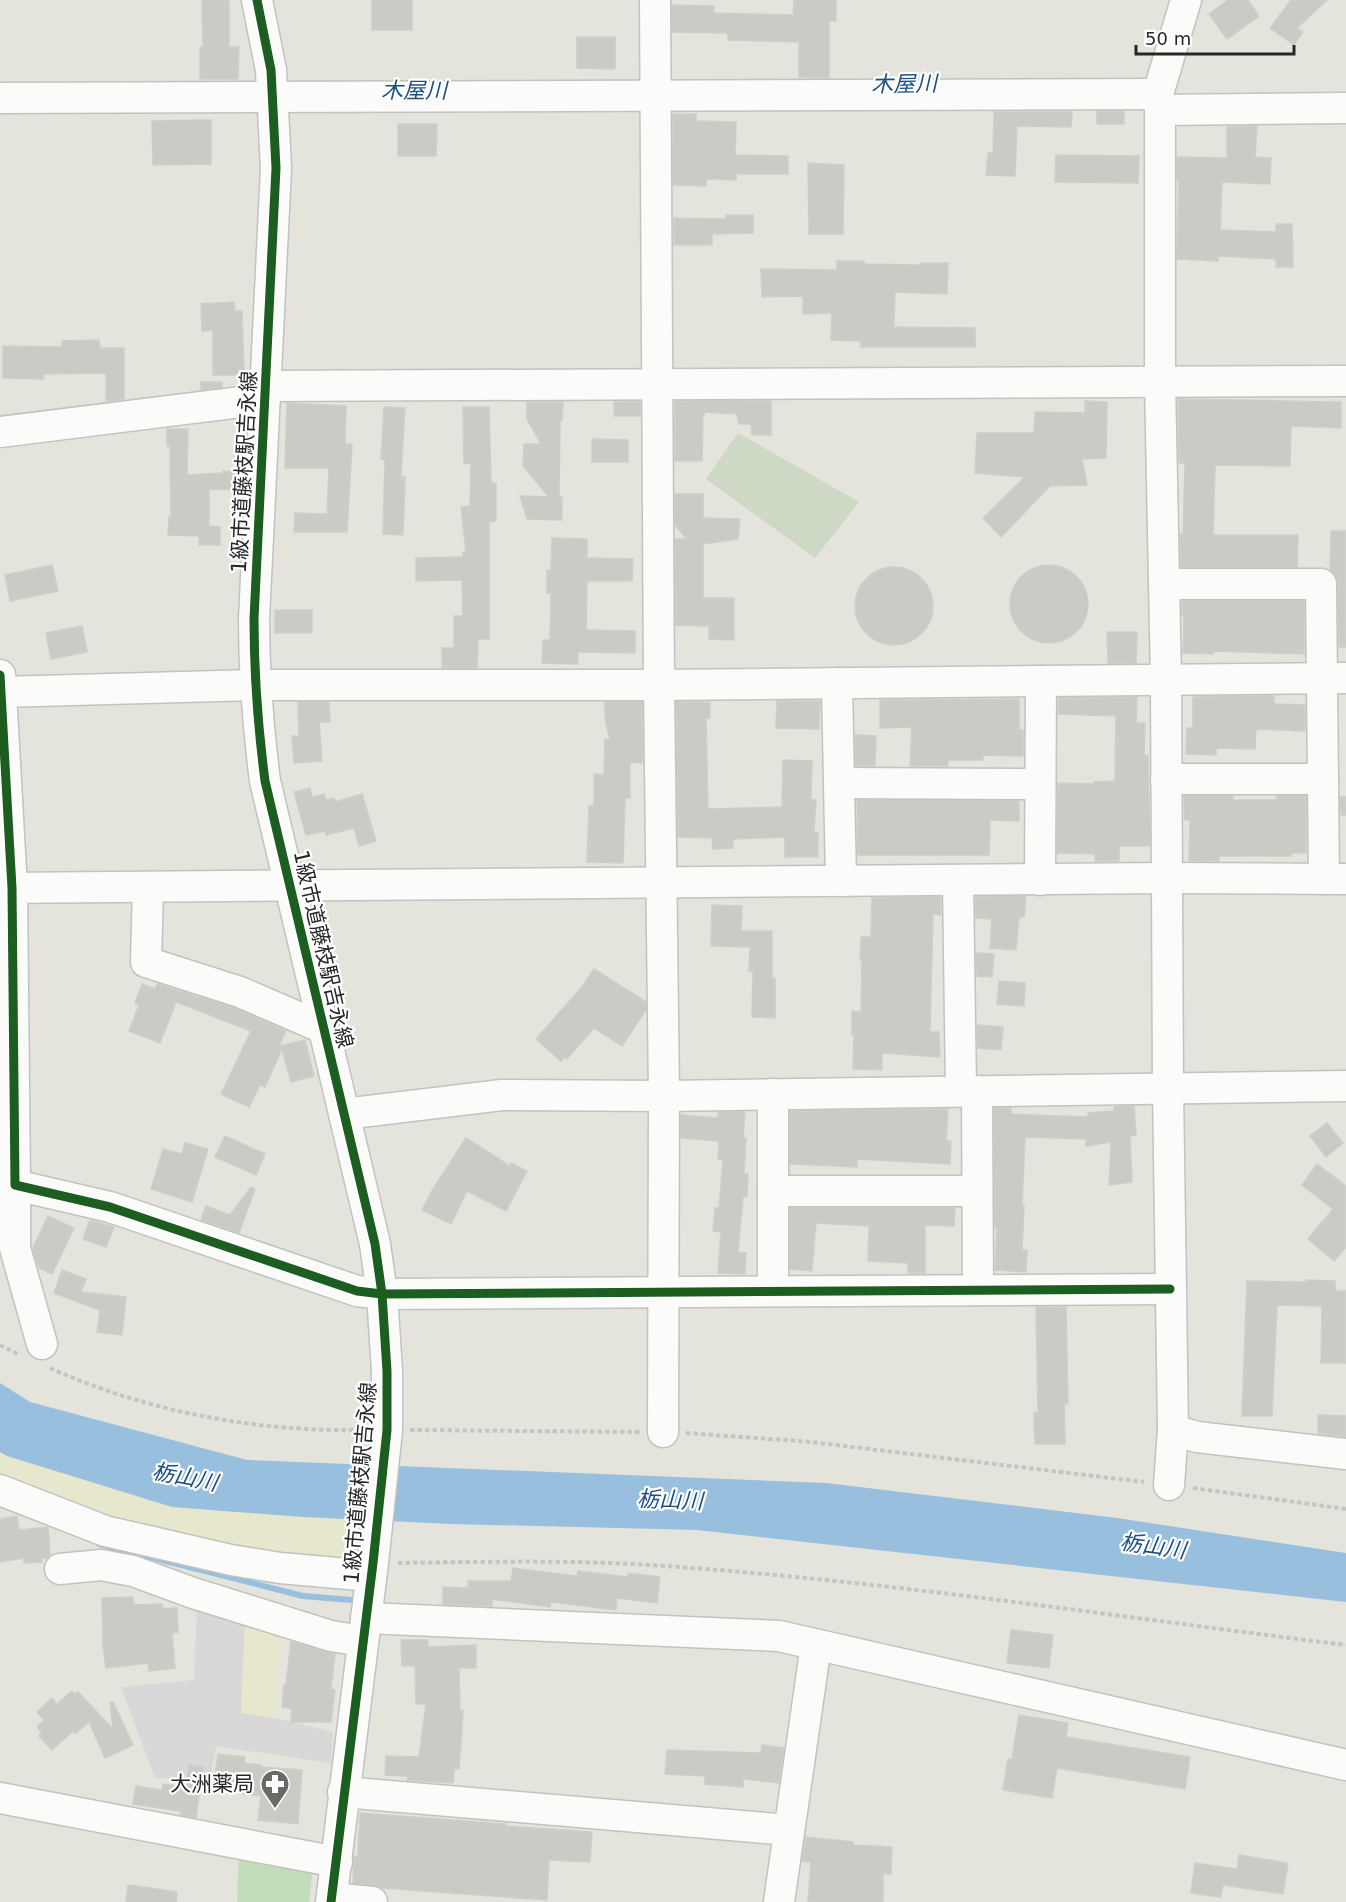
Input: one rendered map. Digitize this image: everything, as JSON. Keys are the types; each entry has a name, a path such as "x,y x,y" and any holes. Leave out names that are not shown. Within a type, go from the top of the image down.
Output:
{"street":[{"name":"1級市道藤枝駅吉永線","path":"257,0 271,70 276,168 254,619 258,732 266,781 375,1244 382,1294 387,1371 387,1430 331,1900"},
{"path":"655,0 658,685 664,1096 663,1432"},
{"path":"1169,1485 1173,1430 1166,878 1166,680 1160,382 1159,102 1186,0"},
{"path":"0,98 272,95 656,97 1159,102 1346,108"},
{"path":"0,432 266,393 656,385 1346,381"},
{"path":"6,888 1166,878 1335,879 1323,779 1334,678 1321,584 1164,584"},
{"path":"37,1355 15,1248 15,1185 7,1124 6,888 0,686 658,685 1334,678"},
{"path":"1040,879 1041,681"},
{"path":"837,683 841,881"},
{"path":"1166,779 1323,779"},
{"path":"839,783 1039,784"},
{"path":"958,880 969,1091 977,1191 978,1290"},
{"path":"148,887 146,962 240,992 323,1028"},
{"path":"344,1114 502,1095 664,1096 1346,1086"},
{"path":"772,1094 773,1292"},
{"path":"15,1185 110,1207 357,1291 382,1294 1170,1289"},
{"path":"773,1191 977,1191"},
{"path":"1173,1430 1197,1437 1346,1454"},
{"path":"0,1490 116,1534 280,1568 372,1569"},
{"path":"60,1569 102,1565 133,1571 193,1593 331,1636 365,1629 780,1636 1346,1765"},
{"path":"779,1902 816,1645"},
{"path":"343,1792 789,1830"},
{"path":"0,1798 337,1862"},
{"path":"331,1900 372,1902"}],"path":[{"path":"0,1346 37,1355 78,1381 163,1407 261,1427 327,1431 663,1432 811,1442 1169,1485 1346,1509"},
{"path":"372,1569 558,1561 782,1575 1346,1645"}],"shaded area":[{"path":"738,433 859,502 815,558 706,479"},
{"path":"197,1608 245,1622 241,1712 333,1732 331,1763 216,1746 211,1773 187,1769 184,1779 155,1778 121,1687 194,1680"},
{"path":"239,1855 313,1868 309,1902 237,1902"}],"sand":[{"path":"0,1452 172,1507 355,1520 353,1559 272,1557 104,1519 0,1475"},
{"path":"245,1622 281,1632 275,1718 241,1713"}],"water":[{"name":"栃山川","path":"0,1383 30,1402 247,1460 826,1483 1117,1518 1346,1553 1346,1602 697,1530 452,1524 303,1517 172,1507 0,1452"}],"building":[{"path":"202,0 229,0 229,47 239,47 238,79 200,79 200,47 203,47"},
{"path":"372,0 412,0 412,30 372,30"},
{"path":"794,0 836,0 836,21 829,21 829,78 799,77 799,42 728,40 728,33 672,32 672,5 714,6 714,13 793,15"},
{"path":"1228,0 1248,0 1259,16 1227,39 1209,14"},
{"path":"1291,0 1327,0 1297,28 1303,32 1294,45 1270,28"},
{"path":"577,37 615,37 615,69 577,68"},
{"path":"1097,111 1124,111 1124,124 1097,124"},
{"path":"994,112 1072,112 1071,127 1017,126 1015,176 986,175 988,153 993,153"},
{"path":"673,114 696,114 696,121 736,122 735,155 788,156 788,174 736,174 736,180 706,179 706,186 673,185"},
{"path":"211,120 211,164 153,165 152,121"},
{"path":"398,124 437,124 436,156 398,156"},
{"path":"1257,126 1255,157 1271,158 1270,184 1222,182 1220,230 1276,232 1276,224 1292,224 1293,267 1276,267 1276,259 1218,256 1218,261 1177,259 1179,179 1177,179 1177,157 1227,158 1227,127"},
{"path":"1056,155 1139,156 1138,183 1055,182"},
{"path":"808,163 844,165 843,234 809,234"},
{"path":"726,215 753,215 753,233 712,234 712,245 674,245 674,218 726,219"},
{"path":"837,261 864,261 864,264 948,263 947,294 895,292 894,327 975,328 975,347 861,347 861,341 831,340 832,313 803,314 803,296 762,297 761,269 837,270"},
{"path":"234,302 235,311 242,311 244,375 213,375 213,330 202,331 201,304"},
{"path":"99,340 100,348 124,348 124,399 106,401 106,373 43,374 44,379 3,378 3,346 62,347 62,341"},
{"path":"201,382 222,382 222,387 201,390"},
{"path":"1178,399 1341,402 1341,428 1291,426 1290,466 1215,465 1213,535 1298,535 1297,567 1181,567 1180,534 1183,534 1185,463 1179,463"},
{"path":"675,401 771,401 771,435 752,435 751,424 739,424 737,414 704,412 702,461 675,461"},
{"path":"1085,401 1107,402 1106,458 1082,459 1087,485 1050,486 1001,537 983,518 1025,477 975,473 977,433 1034,433 1035,412 1085,413"},
{"path":"527,402 563,402 562,421 560,421 559,497 562,497 562,520 527,519 520,496 549,497 523,466 524,444 541,444 527,419"},
{"path":"614,402 640,402 640,416 614,416"},
{"path":"287,403 346,406 345,444 352,444 347,532 294,532 295,513 327,514 329,468 285,468"},
{"path":"384,407 405,408 401,477 405,477 403,535 383,534 385,460 381,459"},
{"path":"463,407 489,407 491,483 496,483 496,521 489,522 489,639 478,639 477,668 442,668 442,648 454,648 454,616 463,616 462,580 416,581 416,558 463,557 463,552 466,552 461,507 470,506 471,463 464,464"},
{"path":"167,429 188,429 187,475 223,473 223,471 243,472 243,490 209,489 209,526 220,527 220,545 199,545 199,536 168,535 169,517 171,517 170,446 167,446"},
{"path":"592,439 628,440 628,462 592,462"},
{"path":"675,494 703,494 703,518 740,519 738,539 703,544 703,598 734,598 734,640 709,639 709,626 676,625 675,539 687,539 675,525"},
{"path":"1331,531 1346,531 1346,647 1339,647 1338,584 1336,576 1330,570"},
{"path":"552,538 587,539 587,558 633,559 632,581 587,581 586,630 635,631 635,653 578,652 578,664 542,663 543,640 550,640 551,593 547,593 547,570 551,571"},
{"path":"52,565 58,591 10,601 5,575"},
{"path":"1049,565 1064,568 1077,576 1085,589 1088,604 1085,619 1077,632 1064,640 1049,643 1034,640 1021,632 1013,619 1010,604 1013,589 1021,576 1034,568"},
{"path":"894,567 909,570 926,584 933,606 930,621 916,638 894,645 879,642 862,628 855,606 858,591 872,574"},
{"path":"1182,601 1304,601 1304,654 1213,651 1213,654 1183,653"},
{"path":"275,610 312,610 312,633 275,633"},
{"path":"82,626 87,652 51,659 46,633"},
{"path":"1107,632 1137,632 1136,663 1108,663"},
{"path":"1274,696 1274,704 1305,705 1305,731 1256,729 1255,749 1216,748 1216,755 1186,754 1187,728 1193,728 1193,697"},
{"path":"1137,697 1136,723 1145,723 1144,755 1148,755 1150,846 1119,846 1119,861 1095,861 1095,854 1057,853 1058,783 1094,784 1094,782 1115,781 1116,716 1058,714 1059,698"},
{"path":"1019,699 1019,730 1023,730 1023,756 983,755 983,760 948,760 948,766 910,766 912,727 880,728 880,700"},
{"path":"777,701 820,701 819,729 776,728"},
{"path":"298,702 329,702 330,722 319,722 322,761 294,763 292,736 299,736"},
{"path":"605,702 642,702 643,763 630,762 630,798 625,798 623,863 587,862 589,806 594,806 594,774 604,775 605,739 610,740 605,718"},
{"path":"676,702 710,702 710,718 706,719 708,809 782,807 783,760 812,761 811,800 816,800 814,833 818,833 818,857 785,857 785,837 733,839 733,848 713,849 712,838 678,837"},
{"path":"855,735 876,736 875,766 856,766"},
{"path":"310,788 312,797 324,794 326,800 334,798 335,802 362,794 376,841 359,846 354,828 326,835 325,831 306,835 294,792"},
{"path":"1184,796 1233,796 1233,800 1277,800 1277,796 1306,796 1306,853 1291,853 1291,856 1219,856 1219,861 1189,861 1190,820 1185,820"},
{"path":"1340,797 1346,797 1346,815 1341,815"},
{"path":"857,800 1019,801 1019,821 990,820 989,855 858,855"},
{"path":"1026,896 1024,917 1019,917 1016,950 990,948 992,919 976,918 975,897"},
{"path":"941,897 941,915 933,914 930,1032 939,1032 940,1057 882,1053 882,1070 853,1069 852,1011 861,1012 861,937 871,937 872,898"},
{"path":"712,905 742,906 741,931 772,931 775,1018 752,1017 753,971 749,971 750,947 711,946"},
{"path":"976,953 994,954 992,977 977,976"},
{"path":"594,969 646,1002 646,1010 622,1046 594,1028 567,1059 565,1057 561,1061 536,1039 581,988"},
{"path":"999,981 1025,983 1024,1006 997,1004"},
{"path":"142,984 155,989 157,984 234,1008 286,1031 279,1046 305,1040 314,1076 291,1082 282,1049 265,1087 260,1085 249,1107 221,1094 251,1031 176,1002 160,1043 129,1031 139,1005 135,1003"},
{"path":"977,1025 1003,1027 1001,1050 978,1048"},
{"path":"1134,1106 1136,1135 1130,1136 1132,1182 1109,1185 1111,1142 1086,1146 1086,1139 1025,1137 1022,1250 1027,1250 1026,1272 995,1270 997,1228 995,1228 994,1108 1011,1108 1011,1114 1088,1117 1088,1113 1114,1111 1114,1107"},
{"path":"948,1109 946,1141 951,1141 950,1164 857,1159 857,1167 790,1164 790,1111"},
{"path":"718,1112 745,1112 743,1138 746,1138 744,1174 748,1174 747,1197 743,1197 738,1252 746,1253 745,1274 718,1273 721,1232 713,1231 715,1208 719,1208 723,1159 718,1159 719,1141 681,1138 681,1115 718,1118"},
{"path":"1327,1123 1343,1143 1326,1157 1310,1136"},
{"path":"225,1136 265,1154 256,1175 215,1157"},
{"path":"466,1138 510,1166 511,1163 527,1171 506,1211 467,1191 451,1224 422,1210"},
{"path":"185,1143 208,1149 192,1202 151,1189 163,1149 182,1154"},
{"path":"1317,1164 1346,1186 1346,1247 1334,1261 1308,1239 1333,1209 1302,1185"},
{"path":"251,1187 255,1189 239,1233 201,1220 206,1206 230,1215"},
{"path":"790,1208 955,1208 954,1226 925,1225 925,1273 908,1273 908,1263 868,1261 869,1226 816,1223 812,1271 790,1269"},
{"path":"48,1216 74,1228 52,1274 39,1268 33,1248"},
{"path":"90,1220 114,1227 106,1247 83,1239"},
{"path":"62,1270 86,1279 81,1292 126,1297 122,1335 97,1332 100,1310 54,1293"},
{"path":"1306,1280 1335,1281 1335,1291 1346,1291 1346,1363 1321,1363 1322,1306 1277,1305 1272,1416 1242,1416 1247,1281 1306,1282"},
{"path":"1036,1307 1066,1307 1068,1404 1064,1404 1065,1444 1035,1444 1034,1413 1038,1413"},
{"path":"1318,1415 1346,1416 1346,1437 1318,1433"},
{"path":"17,1516 19,1530 48,1527 50,1555 41,1559 42,1562 24,1563 24,1558 0,1562 0,1519"},
{"path":"513,1568 577,1576 578,1571 628,1577 628,1573 660,1577 657,1603 617,1598 616,1610 551,1602 550,1607 492,1599 492,1606 443,1604 443,1587 468,1588 468,1581 511,1581"},
{"path":"133,1597 134,1605 162,1604 163,1609 177,1608 178,1632 172,1633 175,1668 149,1671 148,1663 106,1668 102,1598"},
{"path":"1011,1630 1053,1635 1049,1668 1007,1663"},
{"path":"401,1640 428,1640 428,1647 476,1645 476,1668 459,1668 460,1711 463,1711 459,1769 454,1769 453,1783 407,1780 408,1776 385,1775 386,1756 419,1757 426,1704 416,1704 415,1666 402,1666"},
{"path":"291,1642 335,1654 331,1689 335,1690 331,1722 291,1722 292,1709 282,1707"},
{"path":"72,1691 77,1696 78,1692 113,1729 110,1703 113,1702 133,1745 105,1758 89,1722 75,1734 73,1731 52,1750 39,1736 42,1733 37,1727 44,1720 37,1712 52,1698 57,1704"},
{"path":"1019,1715 1068,1723 1066,1737 1190,1757 1185,1789 1057,1768 1052,1798 1003,1790 1008,1759 1012,1759"},
{"path":"762,1745 784,1748 779,1783 743,1779 743,1787 705,1784 705,1776 665,1774 667,1750 761,1753"},
{"path":"218,1754 245,1757 244,1763 261,1765 261,1767 302,1770 298,1824 258,1820 261,1796 213,1790"},
{"path":"189,1765 203,1767 196,1818 180,1815 181,1811 133,1804 136,1786 162,1790 163,1784 185,1787"},
{"path":"360,1813 592,1832 590,1862 549,1860 547,1900 382,1888 353,1883 354,1856 358,1857"},
{"path":"806,1837 853,1842 853,1845 892,1847 891,1874 883,1874 883,1902 808,1902 811,1862 802,1861"},
{"path":"1239,1855 1288,1863 1283,1894 1223,1885 1221,1897 1191,1893 1195,1863 1237,1869"},
{"path":"128,1885 177,1892 176,1902 126,1902"}],"waterway":[{"path":"99,1544 303,1596 352,1600"}],"cycle path":[{"path":"257,0 271,70 276,168 254,619 260,741 265,781 375,1244 382,1294 387,1371 387,1430 373,1563 331,1902"},
{"path":"0,675 12,888 15,1185 110,1207 357,1291 382,1294 1170,1289"}],"place":[{"name":"大洲薬局","path":"275,1810"}],"water label":[{"name":"木屋川","path":"904,84"},
{"name":"木屋川","path":"414,90"}]}
